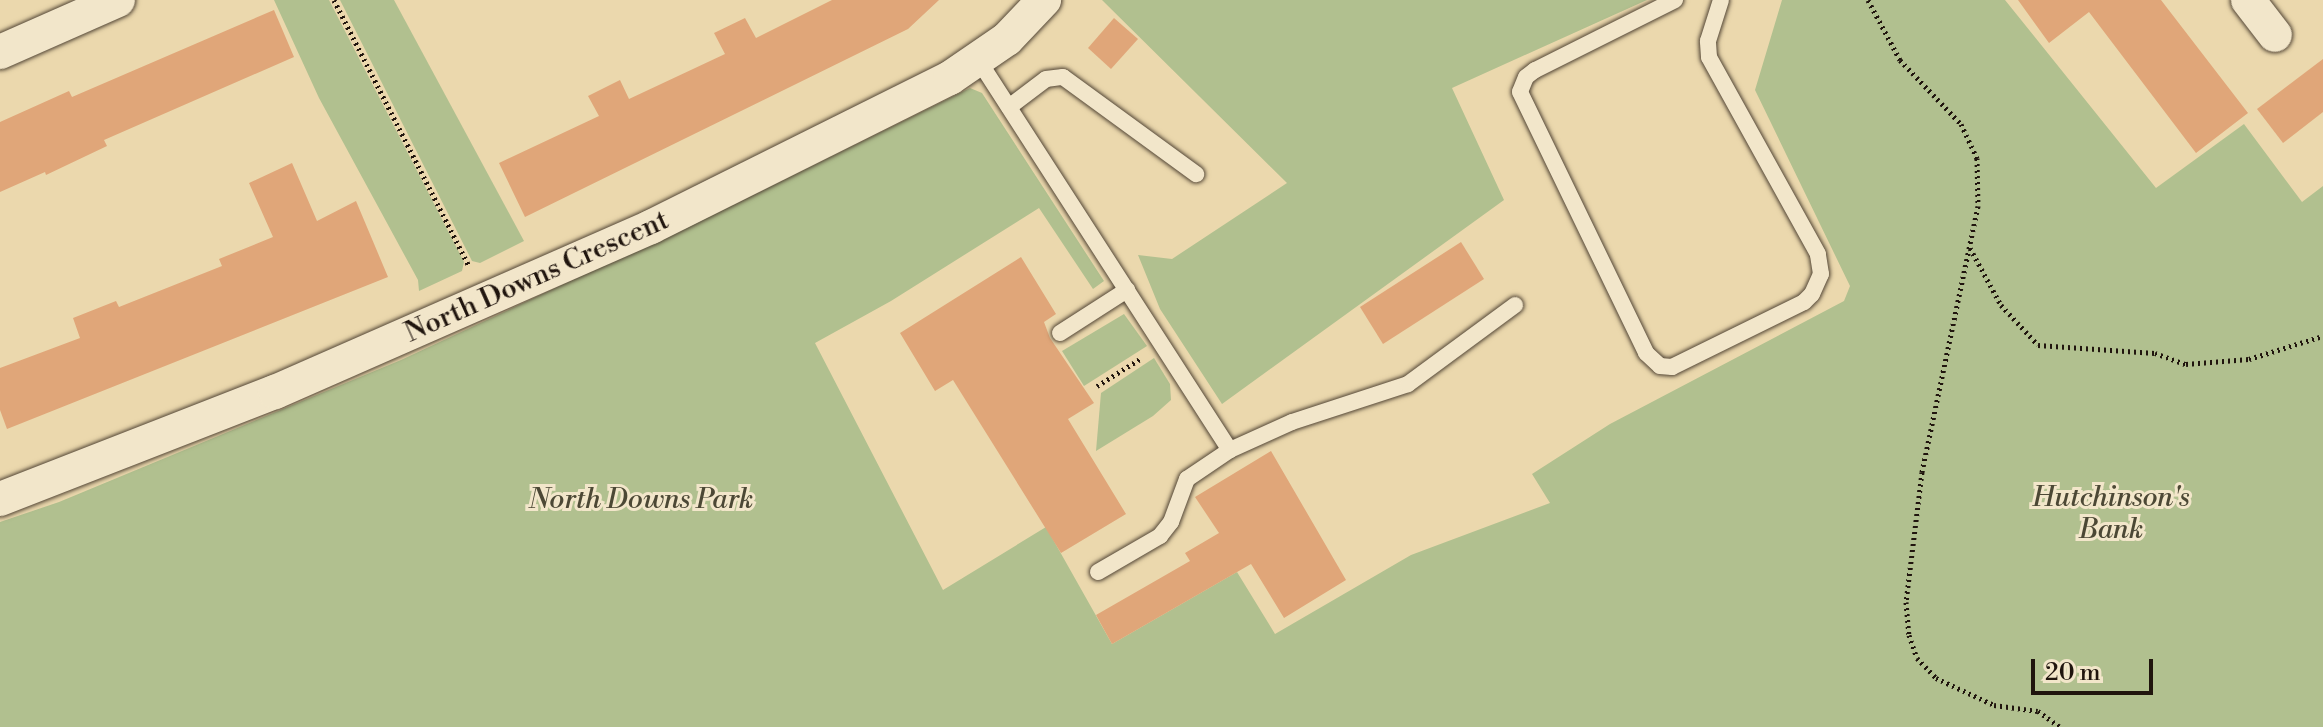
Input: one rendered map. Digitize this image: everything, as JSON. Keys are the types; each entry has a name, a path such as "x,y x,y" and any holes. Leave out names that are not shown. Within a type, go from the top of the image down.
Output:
{"street":[{"path":"0,52 118,0"},
{"name":"North Downs Crescent","path":"0,499 275,392 651,227 979,61 1007,39 1044,0"},
{"path":"2248,0 2275,35"}],"lane":[{"path":"1675,0 1535,70 1526,77 1520,92 1646,353 1660,366 1672,367 1804,302 1812,294 1821,274 1818,254 1709,57 1708,41 1721,0"},
{"path":"979,61 1230,450"},
{"path":"1009,107 1046,79 1063,77 1196,174"},
{"path":"1060,333 1127,290"},
{"path":"1098,572 1160,536 1171,522 1187,479 1230,450 1292,422 1408,384 1515,305"}],"path":[{"path":"334,0 486,300"},
{"path":"1868,0 1900,60 1961,124 1977,158 1978,206 1922,472 1906,602 1909,635 1917,658 1947,685 1994,705 2038,711 2060,727"},
{"path":"1970,248 2001,305 2038,345 2155,353 2186,364 2249,359 2323,336"},
{"path":"1097,386 1162,345"}],"green space":[{"path":"274,0 329,0 464,262 462,271 419,291 418,280 319,98"},
{"path":"340,0 394,0 524,241 480,263 472,261"},
{"path":"1102,0 1647,0 1452,88 1504,200 1222,404 1160,309 1138,255 1172,259 1287,183"},
{"path":"1782,0 2005,0 2156,188 2244,124 2302,202 2323,186 2323,727 0,727 0,522 59,502 401,360 727,208 970,88 982,93 1104,281 1093,289 1039,208 891,301 815,343 943,590 1046,527 1112,644 1237,572 1275,634 1411,555 1550,503 1532,474 1610,424 1844,301 1850,286 1755,90"},
{"path":"1124,314 1147,346 1084,386 1062,351"},
{"path":"1154,358 1170,384 1171,400 1153,416 1096,451 1101,393"}],"building":[{"path":"832,0 939,0 908,29 525,217 499,163 599,116 588,96 620,80 629,99 725,54 714,33 745,18 756,38"},
{"path":"2018,0 2161,0 2248,113 2196,153 2089,12 2049,43"},
{"path":"274,10 294,57 104,140 107,146 46,175 45,172 0,192 0,122 69,91 72,97"},
{"path":"1114,18 1138,39 1111,69 1088,48"},
{"path":"2323,59 2323,112 2283,143 2257,109"},
{"path":"292,163 317,221 356,201 388,277 7,429 0,410 0,368 80,338 73,318 116,301 119,307 222,266 219,259 273,237 249,183"},
{"path":"1461,242 1484,279 1383,344 1360,307"},
{"path":"1021,257 1056,314 1044,322 1050,338 1094,403 1068,419 1126,514 1061,553 953,380 935,391 900,333"},
{"path":"1271,451 1346,580 1284,618 1251,564 1112,644 1096,615 1190,561 1185,553 1219,533 1195,497"}],"park label":[{"name":"North Downs Park","path":"641,500"},
{"name":"Hutchinson's Bank","path":"2111,514"}]}
